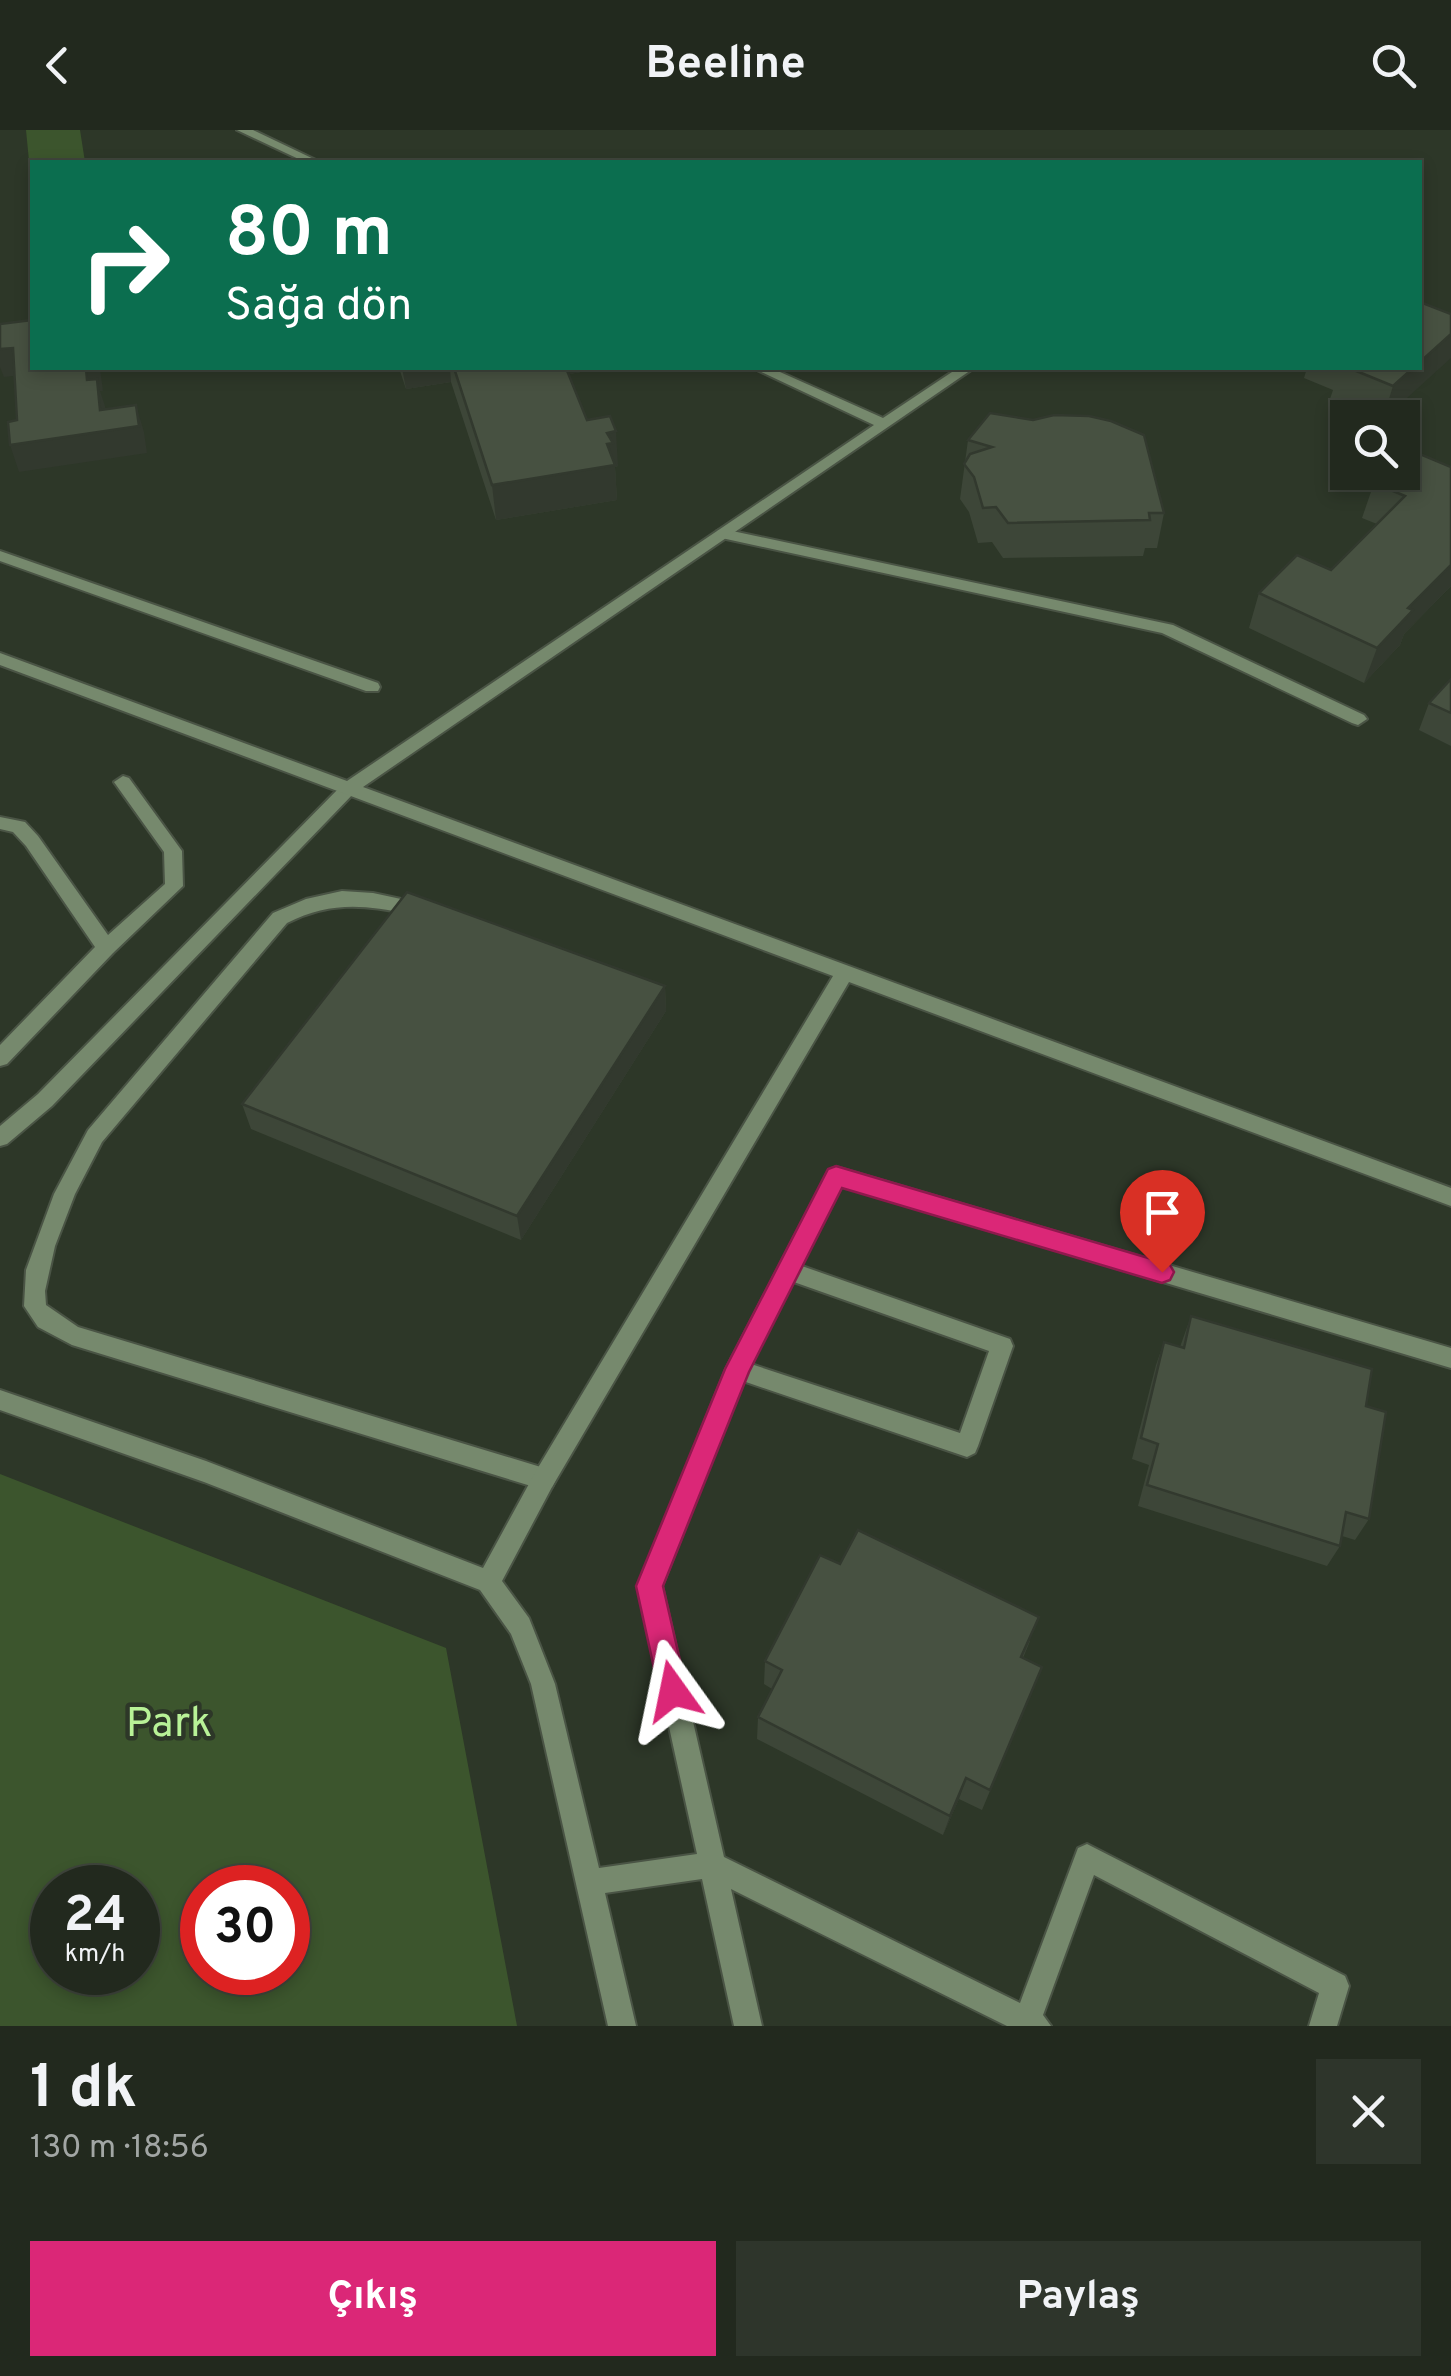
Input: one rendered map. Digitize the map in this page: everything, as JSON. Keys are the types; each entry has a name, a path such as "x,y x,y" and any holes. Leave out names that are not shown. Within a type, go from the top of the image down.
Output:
{"street":[{"path":"243,130 310,160"},
{"path":"764,370 884,424"},
{"path":"0,1138 45,1100 348,788 964,370"},
{"path":"722,534 1167,629 1358,720"},
{"path":"0,556 372,686"},
{"path":"0,659 1451,1197"},
{"path":"0,1058 106,948 174,886 173,851 122,782"},
{"path":"0,822 19,827 32,841 106,948"},
{"path":"408,907 337,896 307,904 280,918 94,1136 74,1167 33,1281 35,1306 44,1318 72,1334 544,1479"},
{"path":"488,1582 544,1479 845,972"},
{"path":"748,2026 650,1586 737,1369 836,1176 1451,1358"},
{"path":"737,1369 967,1446 1002,1346 786,1270"},
{"path":"0,1400 206,1472 488,1582 520,1626 544,1684 622,2026"},
{"path":"590,1882 710,1865 1032,2024 1087,1858 1335,1986 1323,2026"}],"green space":[{"path":"26,130 80,130 85,160 30,160 30,171"},
{"name":"Park","path":"0,1474 446,1648 517,2026 0,2026"}],"building":[{"path":"1422,303 1451,314 1451,334 1422,360"},
{"path":"30,320 30,370 86,370 87,380 97,379 100,410 136,405 139,426 10,445 8,422 17,420 13,348 0,349 0,324"},
{"path":"455,370 567,370 587,420 610,416 616,431 607,433 613,443 607,444 615,465 492,485"},
{"path":"1354,370 1411,370 1393,386"},
{"path":"990,413 1033,420 1054,415 1089,416 1144,435 1164,513 1149,513 1150,520 1008,523 996,507 983,508 974,477 964,464 970,454 992,447 968,440"},
{"path":"1420,454 1451,467 1451,565 1408,608 1413,610 1377,648 1259,593 1297,555 1331,570 1405,496 1391,490 1420,490"},
{"path":"1451,679 1451,713 1429,703"},
{"path":"407,892 665,986 517,1216 242,1104"},
{"path":"1191,1316 1372,1369 1366,1406 1386,1412 1369,1519 1346,1512 1340,1546 1147,1485 1158,1444 1141,1438 1164,1342 1184,1348"},
{"path":"858,1530 1039,1617 1021,1657 1042,1667 990,1790 966,1778 950,1816 758,1717 782,1670 765,1661 820,1555 840,1564"}],"route":[{"path":"673,1691 650,1586 737,1369 836,1176 1162,1272"}]}
